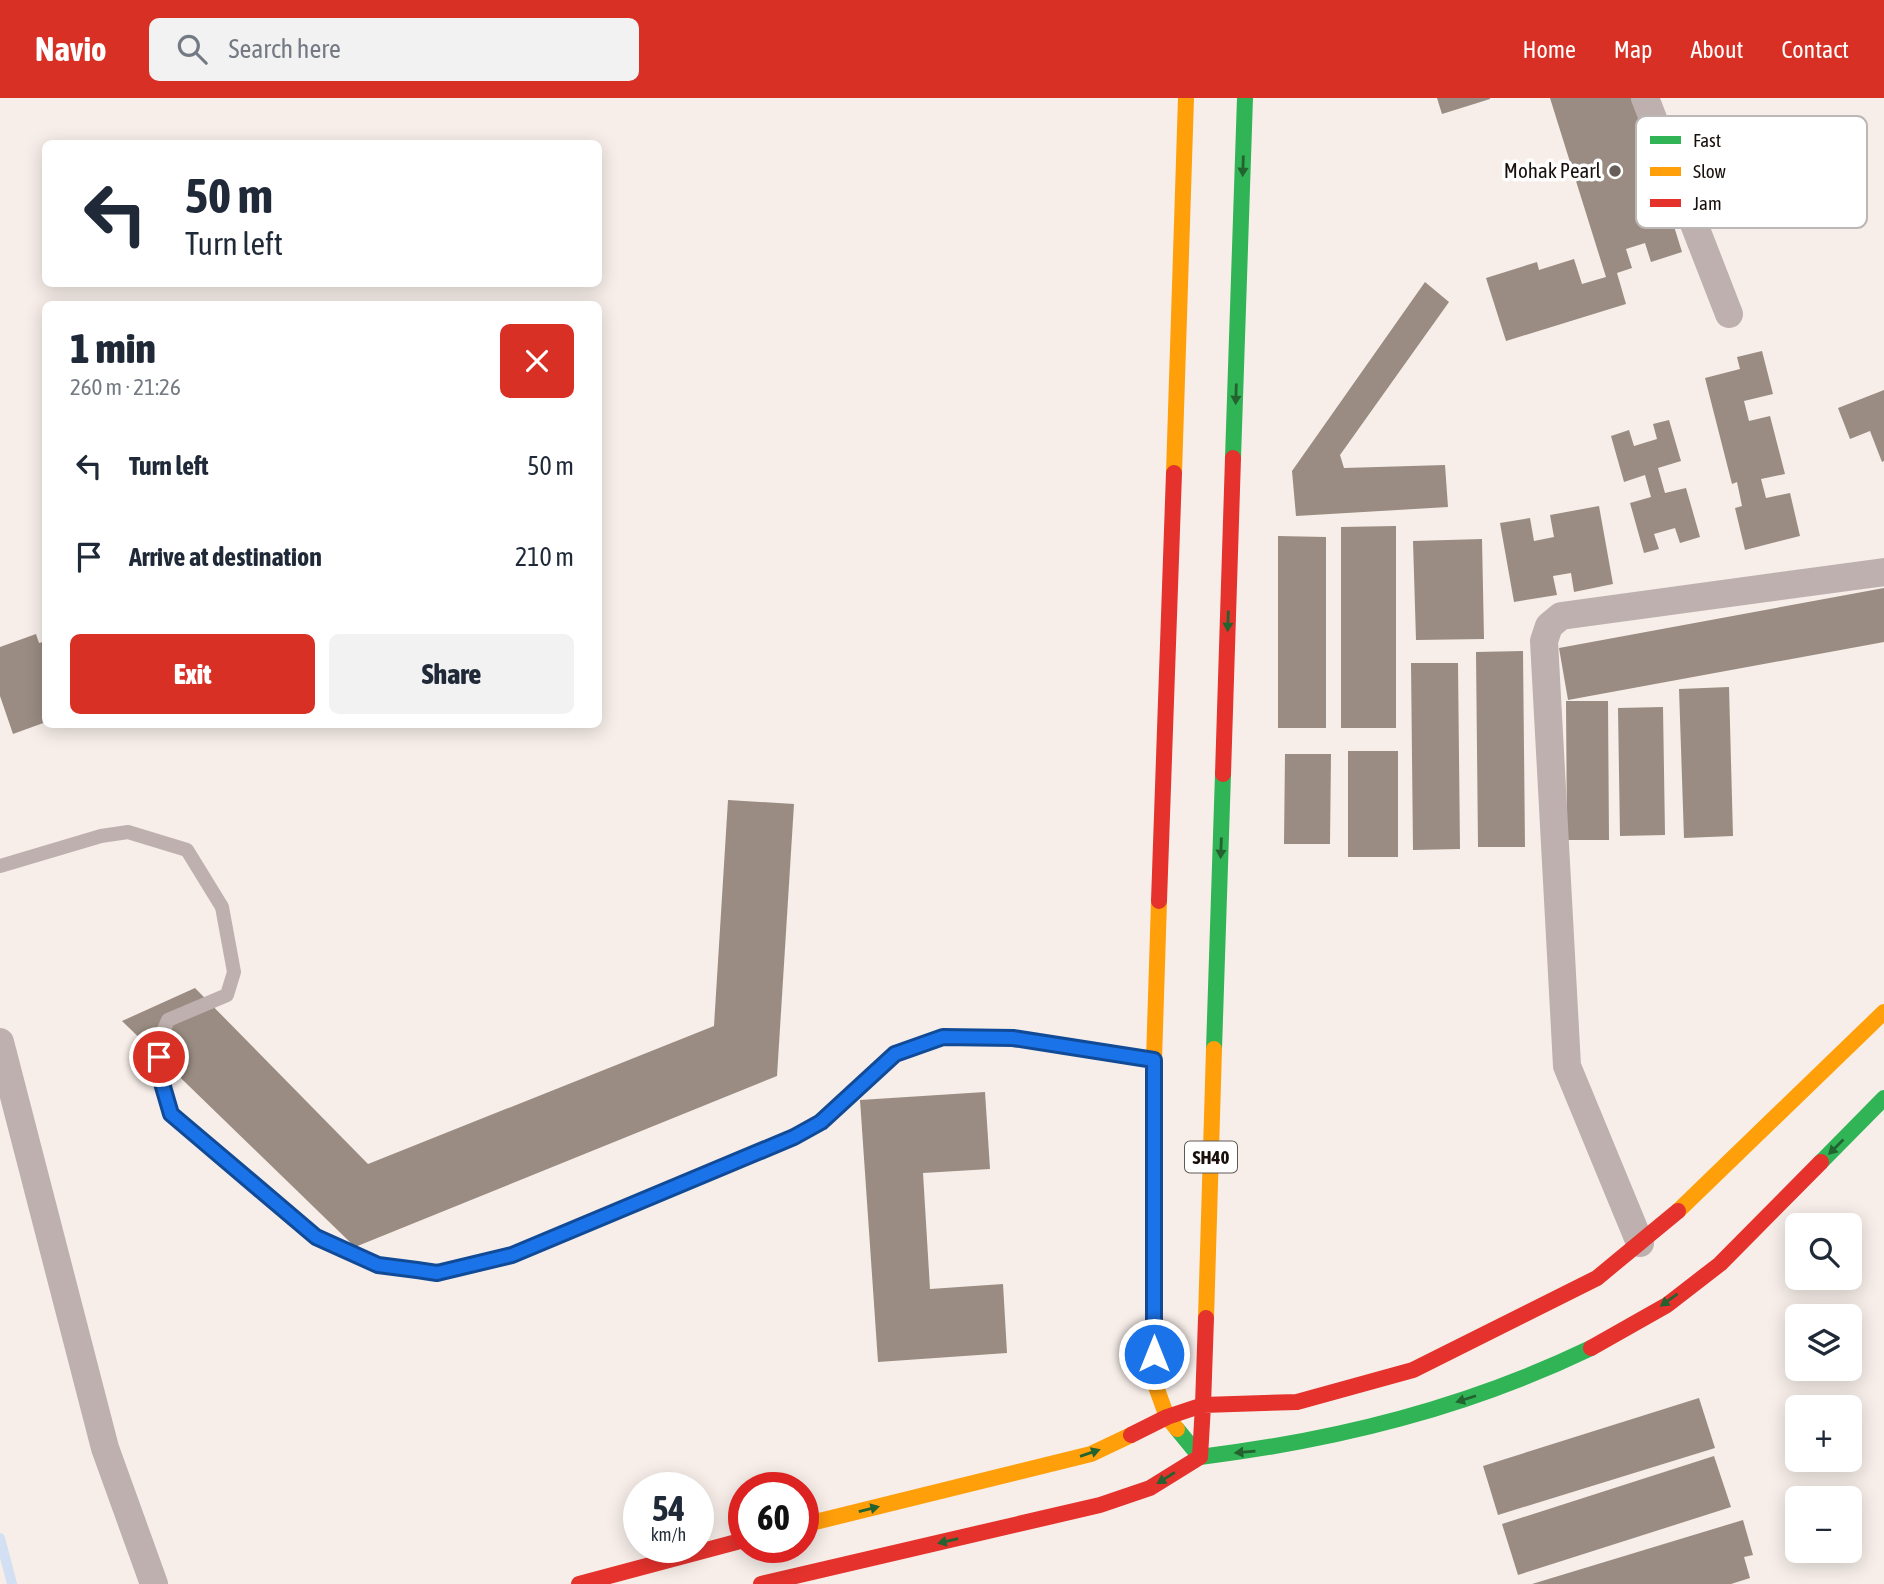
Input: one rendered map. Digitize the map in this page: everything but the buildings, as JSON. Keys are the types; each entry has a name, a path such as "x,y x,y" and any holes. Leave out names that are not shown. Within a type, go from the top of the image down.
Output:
{"main road":[{"name":"SH40","path":"1186,98 1154,1060 1154,1381 1167,1417 1200,1457"},
{"name":"SH40","path":"1203,1405 1245,98"},
{"path":"819,1521 1091,1454 1167,1417 1203,1405 1297,1402 1413,1370 1597,1278 1699,1194 1884,1013"},
{"path":"761,1584 1100,1505 1150,1488 1200,1457 1272,1450 1418,1414 1521,1381 1627,1331 1720,1264 1884,1098"},
{"path":"1200,1457 1203,1405"},
{"path":"579,1584 728,1544"}],"street":[{"path":"1645,98 1652,116"},
{"path":"1696,228 1729,314"},
{"path":"1640,1243 1567,1066 1544,641 1549,626 1561,615 1884,572"},
{"path":"0,1042 104,1448 154,1584"}],"lane":[{"path":"0,866 101,836 128,832 187,850 222,907 234,972 227,995 168,1020 159,1041 159,1073 171,1114 316,1237 378,1265 437,1273 512,1255 794,1137 821,1122 895,1054 943,1037 1013,1038 1154,1060"}],"waterway":[{"path":"0,1538 12,1584"}],"traffic: fast":[{"path":"1233,458 1245,98"},
{"path":"1214,1049 1223,774"},
{"path":"1821,1162 1884,1098"},
{"path":"1177,1429 1200,1457 1301,1441 1400,1419 1448,1404 1496,1388 1591,1348"}],"traffic: slow":[{"path":"1174,473 1186,98"},
{"path":"1159,901 1154,1060 1154,1381 1167,1417 1177,1429"},
{"path":"1678,1211 1884,1012"},
{"path":"1206,1318 1214,1049"},
{"path":"819,1521 1091,1454 1131,1435"}],"traffic: jam":[{"path":"1223,774 1233,458"},
{"path":"1159,901 1174,473"},
{"path":"1591,1348 1667,1305 1720,1264 1821,1162"},
{"path":"1206,1318 1203,1405 1297,1402 1413,1370 1597,1278 1678,1211"},
{"path":"761,1584 1100,1505 1150,1488 1200,1457 1203,1405 1167,1417 1131,1435"},
{"path":"579,1584 728,1544"}],"place":[{"name":"Mohak Pearl","path":"1615,171"}],"route":[{"path":"159,1057 159,1073 171,1114 316,1237 378,1265 437,1273 512,1255 794,1137 821,1122 860,1083 895,1054 943,1037 1013,1038 1154,1060 1154,1354"}]}
